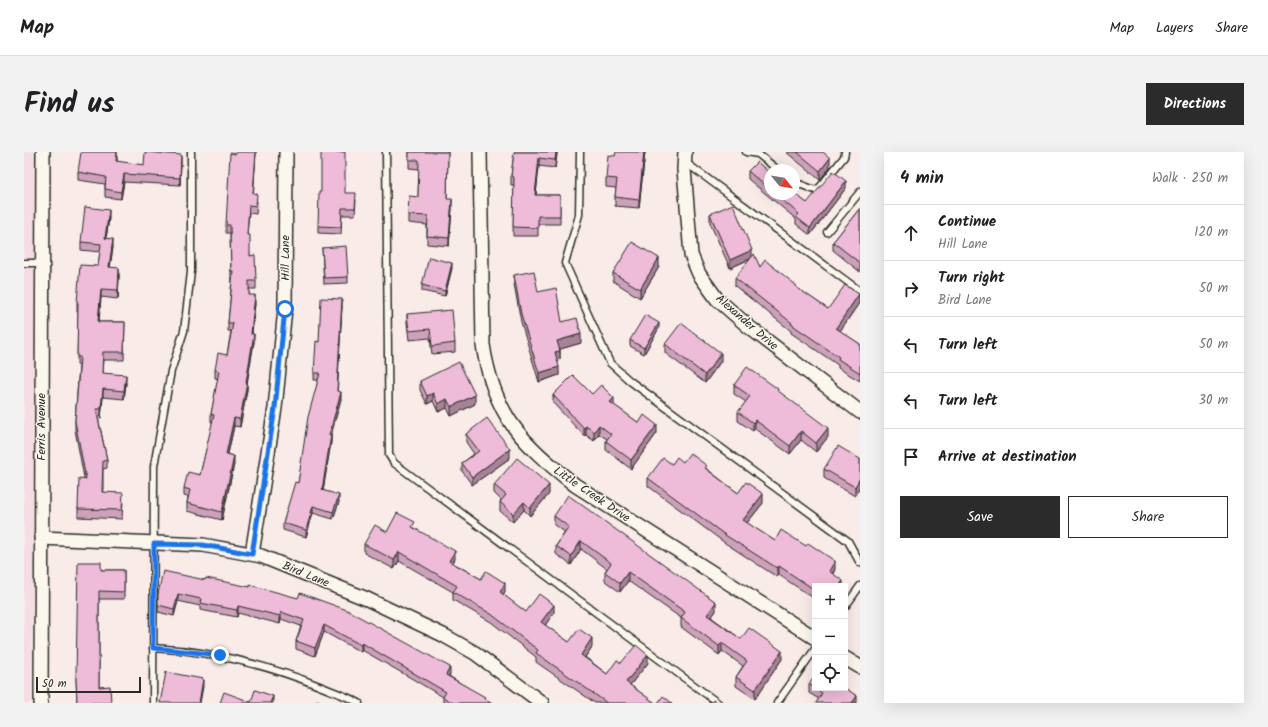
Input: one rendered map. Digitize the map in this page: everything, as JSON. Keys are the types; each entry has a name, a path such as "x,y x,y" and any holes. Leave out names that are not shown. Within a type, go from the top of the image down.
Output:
{"street":[{"name":"Ferris Avenue","path":"41,703 43,152"},
{"name":"Hill Lane","path":"252,554 275,408 285,309 286,152"},
{"name":"Little Creek Drive","path":"480,152 483,345 487,370 494,392 510,422 524,441 575,485 812,636"},
{"name":"Alexander Drive","path":"685,157 691,255 699,274 717,299 749,327 860,412"},
{"name":"Bird Lane","path":"41,538 203,545 261,556 367,599 442,635 475,653 542,703"},
{"path":"848,660 860,667"}],"lane":[{"path":"153,703 154,466 171,371 184,331 191,272 191,152"},
{"path":"386,152 389,455 394,463 718,703"},
{"path":"580,152 579,215 565,264 610,363 630,381 848,541 860,563"},
{"path":"746,152 758,154 770,164"},
{"path":"800,184 815,190 820,187 844,157 845,152"},
{"path":"685,157 860,291"},
{"path":"826,232 860,192"},
{"path":"24,263 42,263"},
{"path":"848,603 860,586"},
{"path":"153,648 220,655 256,664 308,682 359,703"},
{"path":"777,703 812,653"}],"shaded area":[{"path":"24,152 34,152 35,157 32,703 24,703"}],"building":[{"path":"81,152 117,152 116,161 144,165 145,152 181,155 180,178 124,174 121,192 105,189 106,177 78,172"},
{"path":"236,152 256,152 253,193 257,194 256,206 249,205 247,235 250,235 250,256 255,255 256,281 249,281 249,295 255,295 251,334 254,334 240,419 234,418 226,454 234,456 222,512 187,503 190,490 184,488 188,472 200,475 214,415 211,414 219,371 215,370 218,353 227,355 233,323 228,323 233,271 231,271 230,225 226,225 230,153 236,154"},
{"path":"321,152 345,152 345,193 356,193 355,208 342,208 341,227 318,226 319,192 321,192"},
{"path":"409,152 448,152 447,199 452,199 449,238 427,236 428,216 408,215 409,196 418,197 419,160 409,160"},
{"path":"514,152 556,152 555,160 539,158 535,195 560,195 560,216 538,216 538,228 513,227 514,177 511,176"},
{"path":"616,152 644,152 639,200 615,197 617,179 606,178 608,155 615,156"},
{"path":"797,152 823,152 830,158 820,171"},
{"path":"757,162 764,168 764,185 748,171"},
{"path":"833,171 846,181 810,228 796,217 799,214 782,200 800,200 800,198 807,203"},
{"path":"733,204 752,250 730,260 710,214"},
{"path":"85,207 109,210 105,238 113,239 109,267 119,268 118,290 101,289 98,322 125,322 124,352 103,352 102,373 126,375 124,391 103,389 101,409 96,409 107,460 103,461 102,492 123,493 122,510 78,509 79,478 86,479 75,421 80,357 77,357 77,303 80,265 98,266 101,244 81,242"},
{"path":"860,208 860,263 833,242"},
{"path":"632,242 659,258 640,289 613,273"},
{"path":"346,246 348,277 324,278 322,248"},
{"path":"754,254 760,267 765,260 797,286 796,287 828,309 845,285 859,294 836,328 860,344 860,373 838,359 839,357 791,324 792,323 735,278"},
{"path":"429,257 452,263 445,291 422,285"},
{"path":"534,271 538,292 556,288 562,322 577,318 581,334 557,341 560,351 555,352 559,367 539,373 521,314 514,275"},
{"path":"321,298 342,299 337,391 341,392 329,435 331,435 322,490 339,495 333,512 313,506 306,530 283,523 295,482 298,483 308,417 320,373 314,373 316,341 319,342"},
{"path":"452,310 455,343 432,346 430,329 409,331 407,314"},
{"path":"645,315 659,323 644,348 630,340"},
{"path":"681,323 721,353 705,375 665,344"},
{"path":"459,362 475,395 451,407 447,399 438,404 433,393 427,396 420,381"},
{"path":"747,367 828,428 816,443 801,431 790,446 755,420 753,423 738,412 750,396 734,385"},
{"path":"573,375 592,394 601,385 614,398 610,402 639,423 644,415 657,425 631,460 606,441 611,434 599,425 594,432 586,426 584,428 553,395"},
{"path":"487,418 510,449 472,477 462,463 479,451 466,434"},
{"path":"838,446 860,459 860,478 855,487 824,469"},
{"path":"690,453 707,466 705,468 738,493 746,482 763,494 743,520 775,541 781,530 806,546 808,543 835,561 829,571 843,581 841,583 812,583 812,588 779,566 777,568 725,535 648,478 663,458 672,464 677,457 683,462"},
{"path":"517,458 549,485 530,508 524,502 513,514 500,502 506,495 494,485"},
{"path":"568,495 716,602 707,615 741,639 749,628 782,651 755,690 736,677 747,661 722,643 719,646 681,618 685,612 628,572 620,583 605,572 611,563 581,541 571,556 556,546 569,527 554,516"},
{"path":"397,513 415,522 412,527 455,551 449,561 481,579 486,571 505,583 500,592 526,612 539,594 554,605 541,622 569,642 579,629 592,638 581,655 607,674 617,660 621,663 636,645 648,655 626,682 655,703 607,703 536,653 538,650 491,614 453,592 457,586 399,552 394,560 364,544 375,525 387,532"},
{"path":"78,562 101,562 101,570 124,570 124,592 99,591 99,687 110,686 111,703 77,703"},
{"path":"163,571 205,580 206,578 250,587 250,585 298,598 300,593 347,610 450,667 446,675 485,697 484,698 492,703 453,703 443,697 446,692 362,643 361,645 324,625 315,648 296,641 304,620 281,612 280,616 238,606 237,610 200,603 201,599 178,594 174,609 158,605 158,594"},
{"path":"166,672 203,679 199,703 160,703"},
{"path":"255,690 273,696 270,703 220,703 224,692 251,702"},
{"path":"848,690 857,696 852,703 816,703 822,693 819,691"},
{"path":"663,696 672,703 658,703"},
{"path":"317,700 323,703 316,703"},
{"path":"713,700 718,703 711,703"}],"route":[{"path":"220,655 153,648 154,544 203,545 252,554 275,408 285,309"}]}
